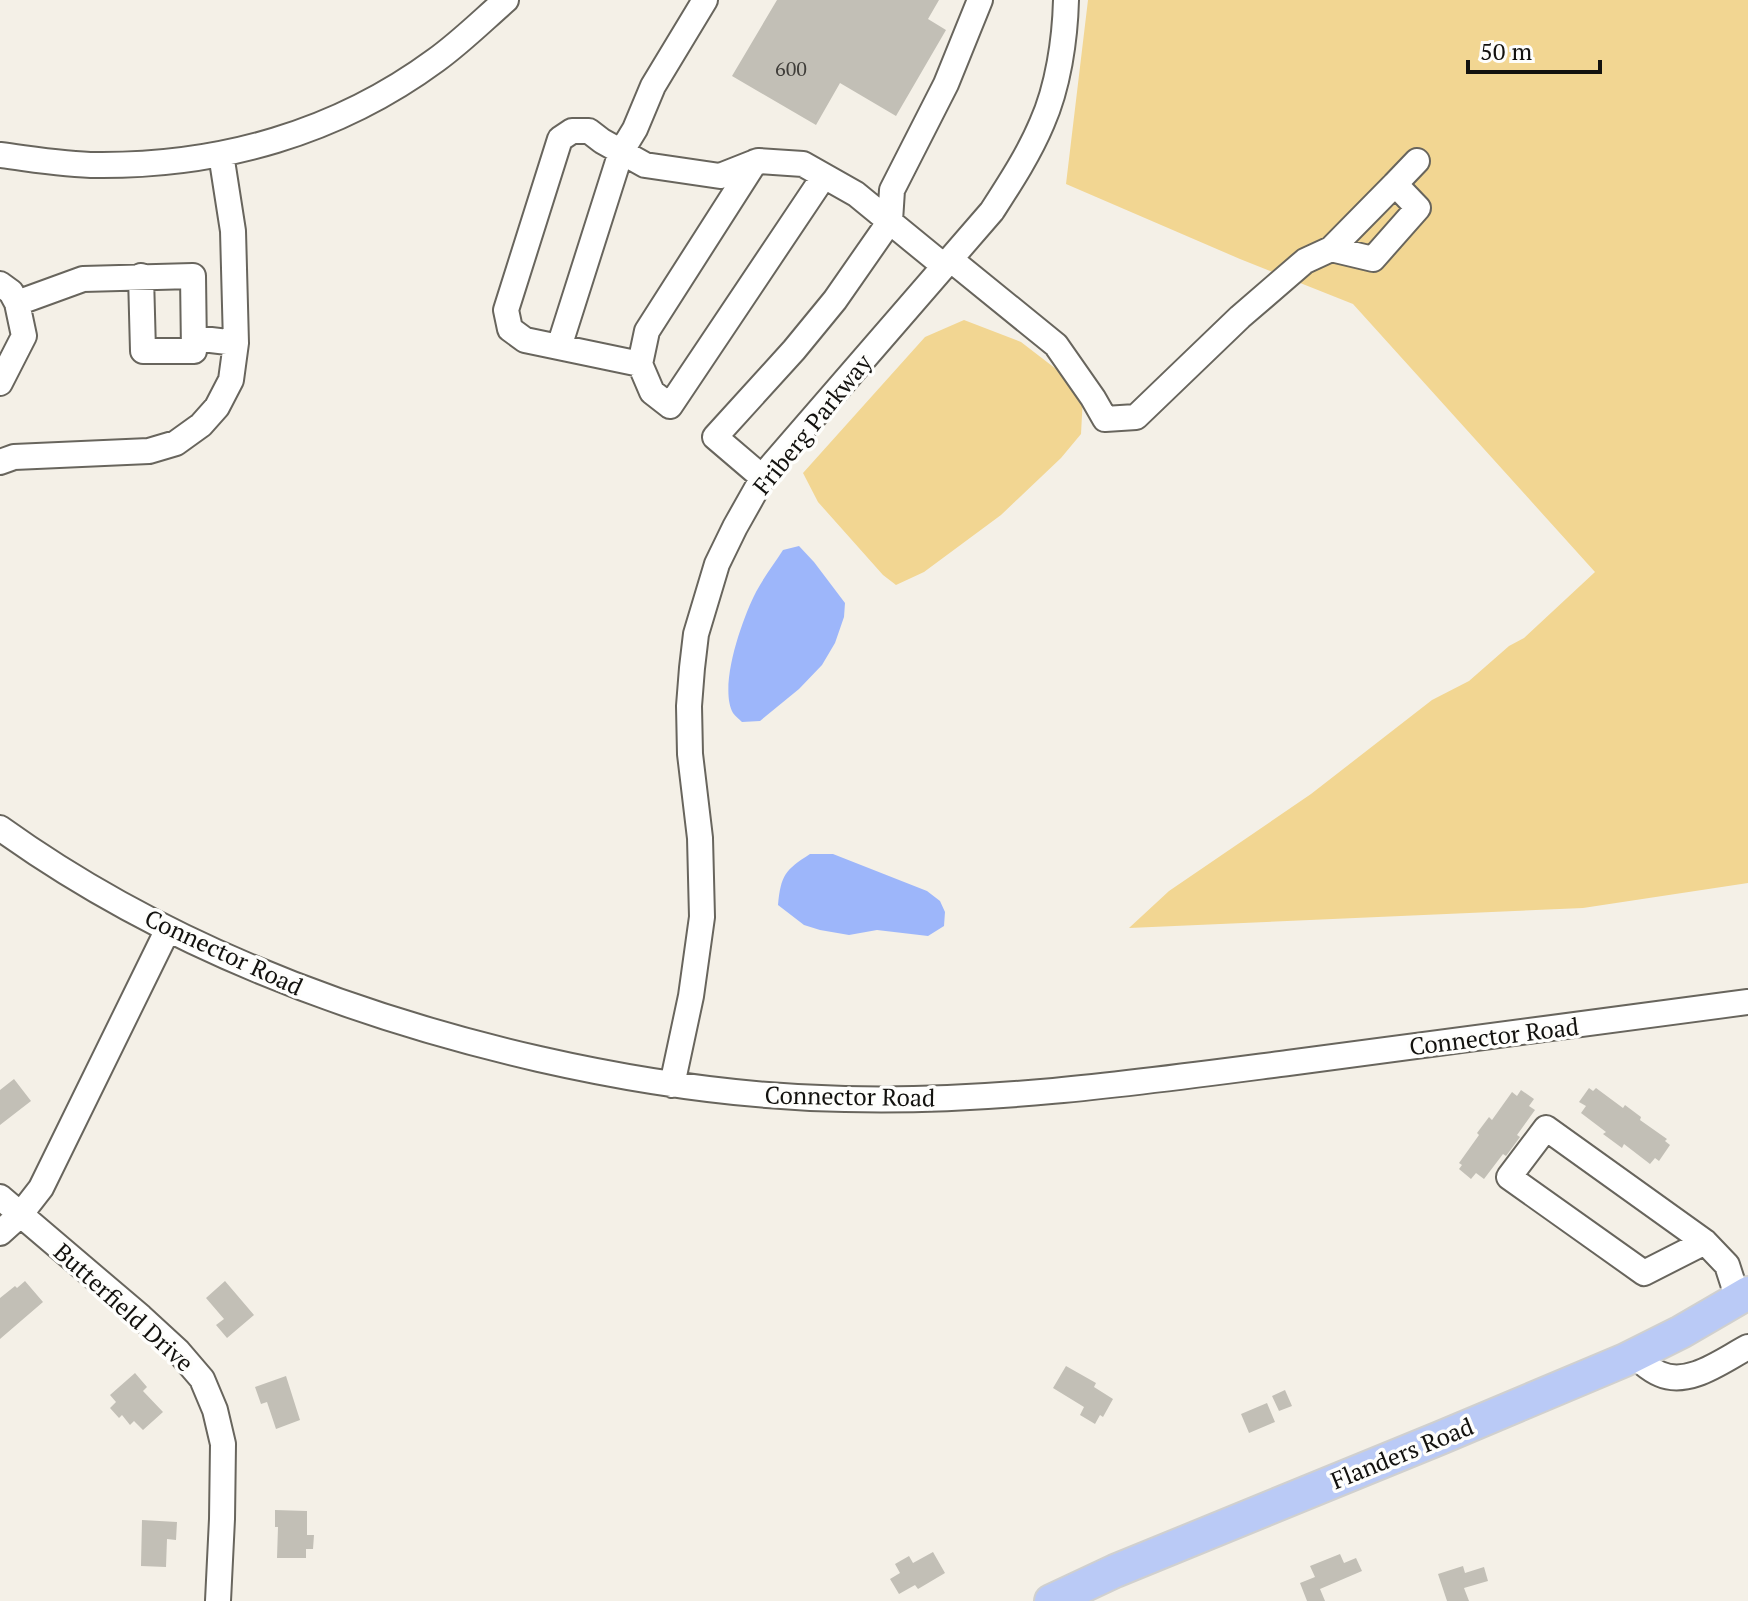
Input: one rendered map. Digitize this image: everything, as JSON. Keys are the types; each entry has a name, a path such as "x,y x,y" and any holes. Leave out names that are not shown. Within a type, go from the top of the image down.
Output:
{"main road":[{"name":"Flanders Road","path":"1051,1601 1132,1563 1634,1356 1743,1296"}],"street":[{"path":"0,155 94,165 161,164 255,147 306,131 396,86 437,60 506,0"},
{"path":"559,347 621,152 635,129 653,86 705,0"},
{"path":"763,478 715,437 835,300 890,221 892,190 946,84 980,0"},
{"name":"Friberg Parkway","path":"672,1085 691,996 702,917 700,838 690,754 689,706 696,634 717,564 763,478 992,211 1021,165 1043,122 1057,76 1066,28 1066,0"},
{"path":"640,364 525,340 510,329 506,310 560,139 572,131 589,131 645,165 720,176 755,162 803,164 856,194 1056,345 1105,419 1136,417 1240,317 1305,261 1331,249 1417,161"},
{"path":"0,462 14,457 149,451 176,443 201,425 217,407 231,380 236,343 233,231 221,154"},
{"path":"755,162 647,331 640,364 652,392 670,406 824,176"},
{"path":"1331,249 1373,259 1418,208 1395,184"},
{"path":"17,303 83,279 141,276 193,276 194,351 143,351 141,276"},
{"path":"0,284 11,292 17,303 24,336 0,383"},
{"path":"194,338 236,343"},
{"name":"Connector Road","path":"0,828 97,891 168,929 275,979 387,1019 595,1072 672,1085 778,1096 908,1099 1084,1088 1748,1002"},
{"path":"0,1233 20,1215 41,1188 168,929"},
{"path":"1705,1242 1644,1273 1509,1177 1546,1128 1705,1242 1727,1265 1743,1296"},
{"name":"Butterfield Drive","path":"0,1197 141,1317 178,1351 202,1379 215,1410 223,1444 218,1601"},
{"path":"1634,1356 1659,1374 1681,1379 1748,1347"}],"shaded area":[{"path":"1088,0 1748,0 1748,883 1583,908 1129,928 1169,891 1311,794 1432,700 1469,681 1509,646 1524,638 1595,572 1353,304 1066,184"},
{"path":"964,320 1021,342 1060,372 1083,396 1081,434 1061,458 1001,515 924,572 896,585 883,575 818,502 803,473 925,337"}],"water":[{"path":"799,546 845,603 844,617 835,643 822,665 799,689 760,721 742,722 733,713 728,686 739,634 756,592 783,550"},
{"path":"810,854 833,854 927,891 940,901 945,912 944,926 928,936 877,930 849,935 804,925 778,905 786,874"}],"building":[{"path":"777,0 939,0 928,19 946,30 896,116 840,83 816,125 732,76"},
{"path":"14,1079 31,1101 0,1125 0,1090"},
{"path":"1589,1088 1593,1091 1596,1088 1623,1108 1625,1105 1667,1139 1665,1141 1670,1145 1659,1161 1655,1158 1650,1164 1624,1144 1622,1148 1581,1113 1586,1106 1579,1102"},
{"path":"1521,1090 1534,1099 1529,1106 1535,1110 1517,1135 1520,1137 1484,1179 1476,1173 1471,1179 1459,1169 1462,1165 1459,1163 1489,1117 1492,1120 1512,1092 1517,1096"},
{"path":"25,1281 43,1302 0,1339 0,1298"},
{"path":"225,1281 254,1315 227,1338 216,1325 224,1319 206,1298"},
{"path":"1066,1366 1096,1383 1094,1387 1113,1399 1103,1417 1100,1415 1095,1424 1080,1415 1084,1407 1053,1388"},
{"path":"135,1373 147,1387 143,1391 163,1412 143,1430 134,1421 130,1425 122,1415 119,1418 110,1408 116,1402 110,1395"},
{"path":"286,1376 300,1420 276,1429 267,1402 261,1404 255,1387"},
{"path":"1285,1390 1292,1406 1279,1411 1272,1396"},
{"path":"1267,1403 1275,1422 1249,1433 1241,1414"},
{"path":"275,1510 307,1511 307,1535 314,1535 313,1549 306,1549 306,1558 277,1558"},
{"path":"142,1520 177,1522 176,1540 167,1539 166,1567 141,1566"},
{"path":"933,1552 945,1573 918,1589 915,1585 899,1594 890,1579 900,1573 895,1564 909,1556 913,1563"},
{"path":"1340,1554 1344,1563 1356,1558 1362,1571 1320,1589 1325,1601 1307,1601 1300,1583 1315,1577 1310,1566"},
{"path":"1463,1566 1465,1573 1484,1567 1488,1581 1464,1588 1469,1601 1447,1601 1438,1574"}]}
